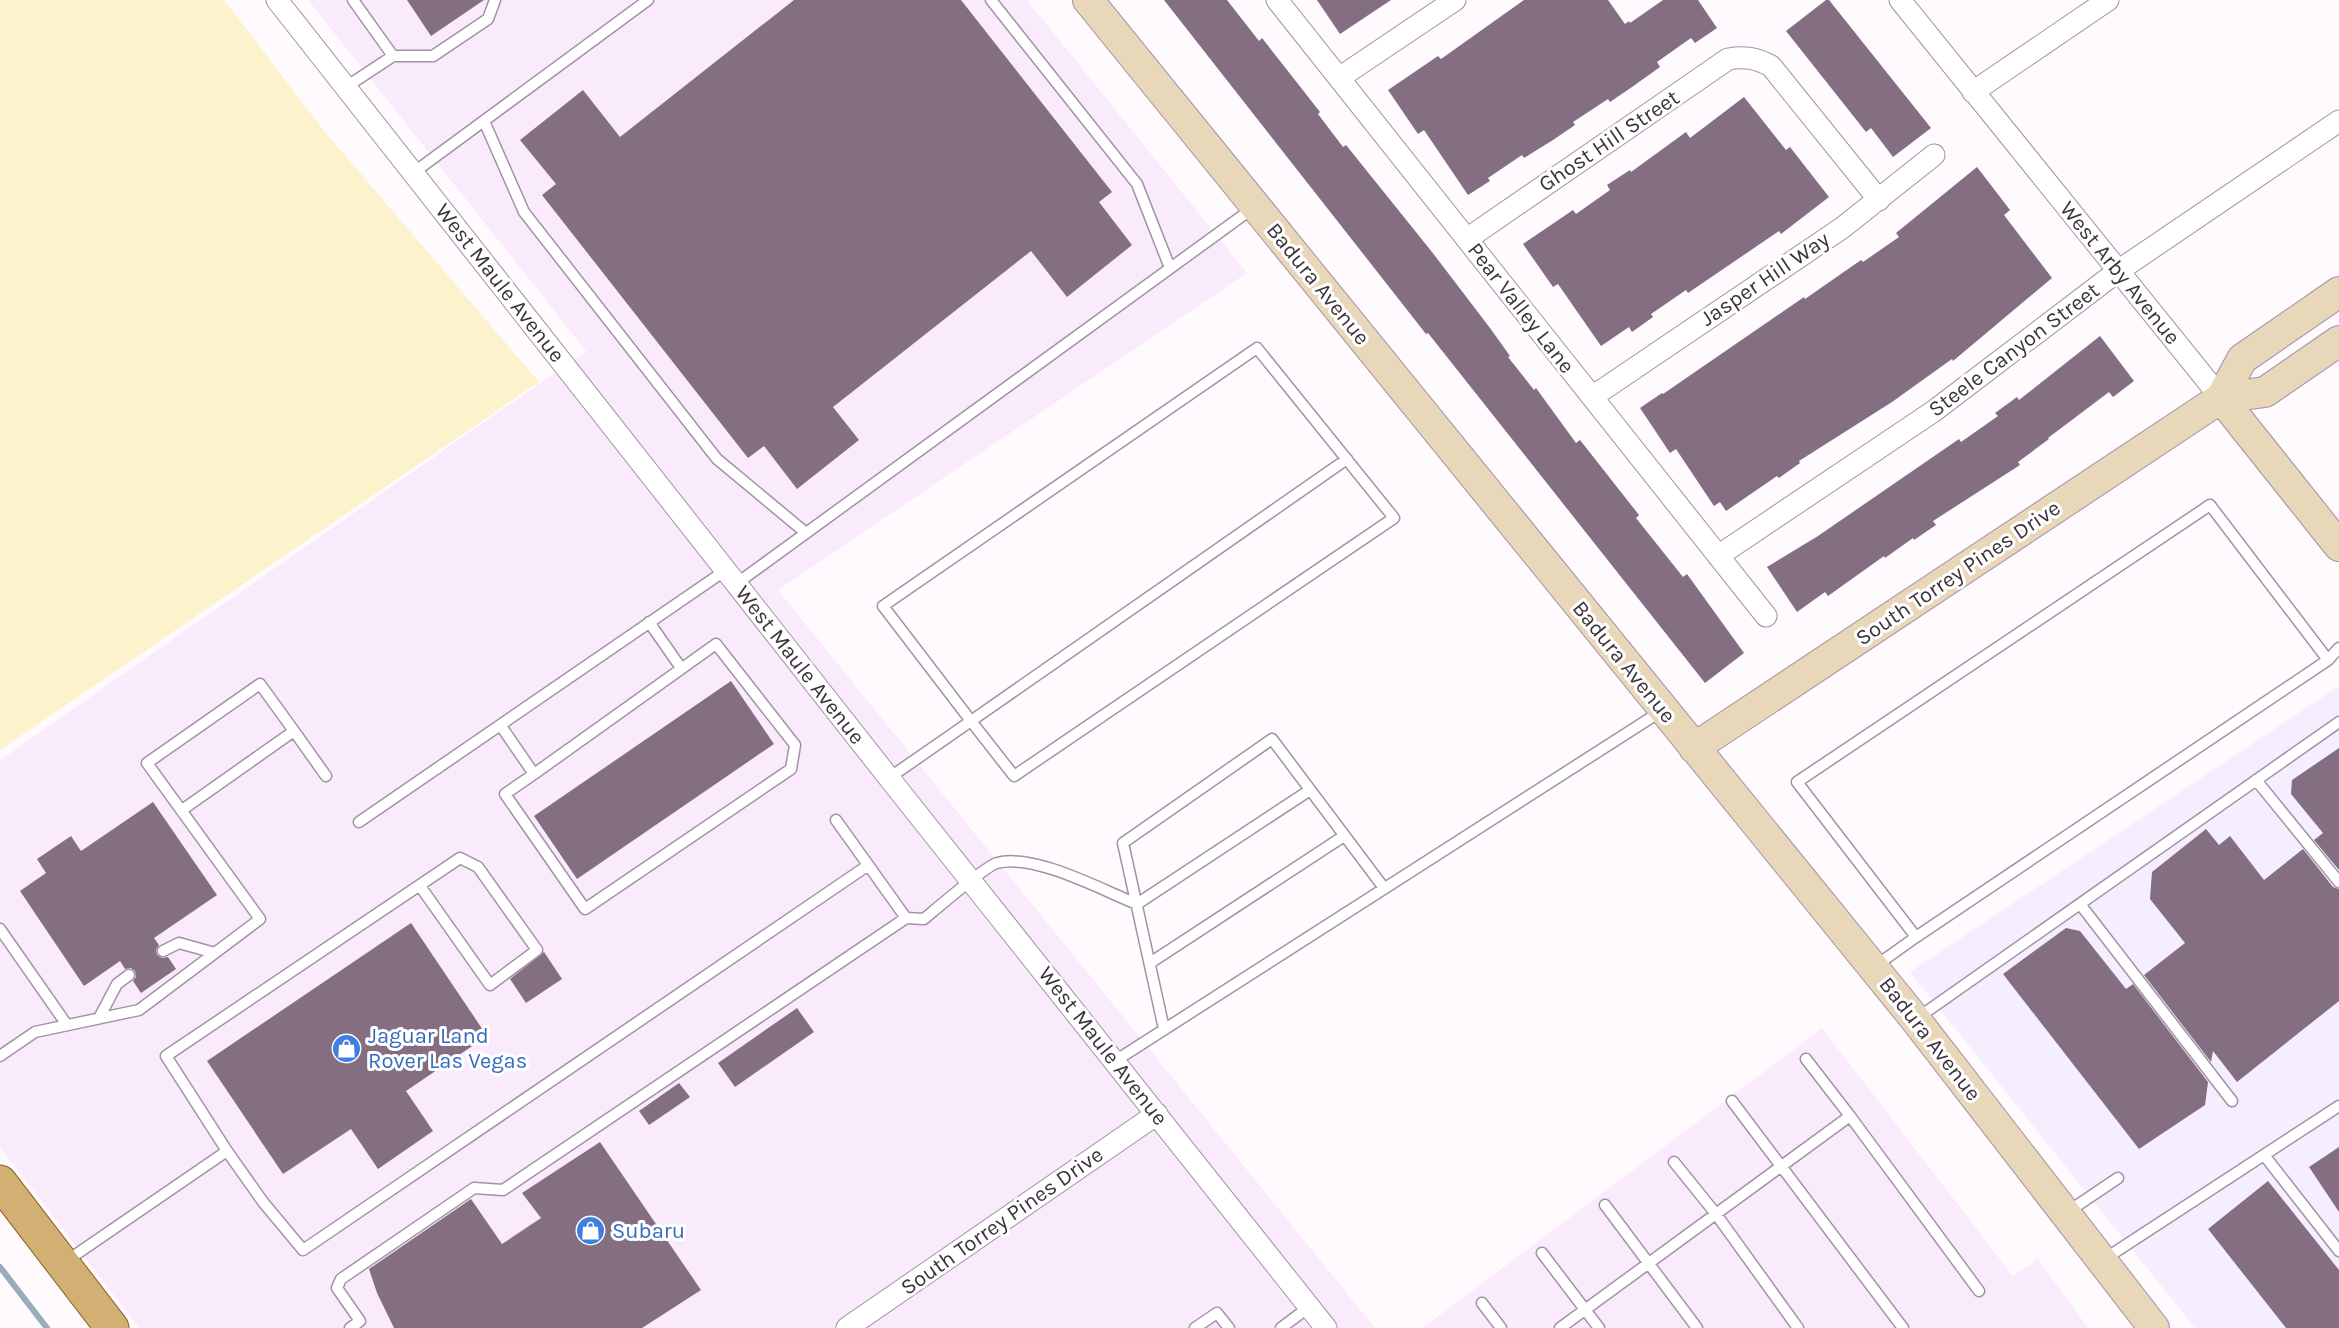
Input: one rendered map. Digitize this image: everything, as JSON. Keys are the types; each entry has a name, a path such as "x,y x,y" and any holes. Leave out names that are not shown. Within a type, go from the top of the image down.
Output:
{"main road":[{"name":"Badura Avenue","path":"1088,0 1874,967 2154,1328"},
{"name":"South Torrey Pines Drive","path":"2221,398 2242,359 2339,292"},
{"name":"South Torrey Pines Drive","path":"1694,748 2221,398 2265,392 2339,341"},
{"name":"West Arby Avenue","path":"2221,398 2339,546"},
{"path":"0,1182 112,1328"}],"street":[{"name":"West Maule Avenue","path":"277,0 889,778 1326,1328"},
{"name":"Pear Valley Lane","path":"1277,0 1766,616"},
{"path":"1339,78 1455,0"},
{"name":"West Arby Avenue","path":"1900,0 2221,398"},
{"path":"1973,92 2108,0"},
{"name":"Ghost Hill Street","path":"1467,239 1728,59 1742,56 1756,58 1771,66 1879,200"},
{"name":"Steele Canyon Street","path":"1718,556 1934,411 1982,377 2118,271 2339,121"},
{"name":"Jasper Hill Way","path":"1592,397 1832,234 1879,200 1934,155"},
{"name":"South Torrey Pines Drive","path":"847,1328 1157,1114"}],"lane":[{"path":"353,0 393,56"},
{"path":"346,87 393,56 433,56 488,19 495,0"},
{"path":"413,173 648,0"},
{"path":"991,0 1137,184 1170,268"},
{"path":"483,121 524,212 717,459 806,533"},
{"path":"359,822 649,622 806,533 1255,206"},
{"path":"1257,348 1394,518 1014,776 971,721 883,606 1257,348"},
{"path":"889,778 1347,459"},
{"path":"1916,937 1797,782 2210,505 2328,660"},
{"path":"649,622 681,668"},
{"path":"716,644 795,745 791,769 585,909 505,795 534,774 716,644"},
{"path":"1874,967 2328,660 2339,648"},
{"path":"0,1056 35,1032 139,1010 260,919 147,763 261,684 326,776"},
{"path":"1114,1061 1663,710"},
{"path":"1915,1019 2339,722"},
{"path":"501,726 534,774"},
{"path":"182,810 294,731"},
{"path":"1164,1029 1123,843 1272,739 1384,888"},
{"path":"2256,780 2339,882"},
{"path":"1137,904 1310,790"},
{"path":"836,820 906,918"},
{"path":"1150,963 1344,836"},
{"path":"420,886 490,986 537,950 478,867 460,858 166,1056 263,1202 303,1250 867,866"},
{"path":"350,1328 362,1325 337,1288 341,1279 474,1188 503,1190 906,918 924,919 995,863 1017,861 1053,869 1137,904"},
{"path":"2080,904 2232,1101"},
{"path":"0,929 67,1025"},
{"path":"163,951 178,943 214,953"},
{"path":"99,1018 117,984 129,975"},
{"path":"1806,1059 1979,1291"},
{"path":"1732,1101 1903,1328"},
{"path":"2101,1262 2339,1106"},
{"path":"1560,1328 1850,1116"},
{"path":"63,1264 227,1151"},
{"path":"2264,1155 2339,1251"},
{"path":"1674,1162 1716,1214 1798,1328"},
{"path":"2065,1214 2118,1178"},
{"path":"1605,1205 1697,1328"},
{"path":"1542,1253 1599,1328"},
{"path":"1482,1303 1501,1328"},
{"path":"1281,1328 1309,1307"},
{"path":"1196,1328 1217,1313 1229,1328"}],"shaded area":[{"path":"308,0 1027,0 1247,273 778,590 1375,1328 139,1328 0,1147 0,760 586,351"},
{"path":"2339,686 2339,1328 2195,1328 1910,972"},
{"path":"1822,1028 2013,1276 2038,1259 2088,1328 1422,1328"}],"sand":[{"path":"0,0 224,0 325,132 539,382 0,750"}],"building":[{"path":"407,0 484,0 431,36"},
{"path":"794,0 961,0 1112,192 1099,202 1132,245 1067,297 1031,251 833,407 859,440 797,489 764,446 748,458 542,195 556,184 520,140 583,90 620,137"},
{"path":"1164,0 1227,0 1259,41 1262,38 1320,112 1318,114 1343,147 1346,145 1432,252 1490,328 1510,356 1508,357 1534,390 1536,388 1576,443 1580,440 1639,515 1636,518 1683,577 1687,574 1744,653 1705,683 1428,333 1426,334"},
{"path":"1317,0 1391,0 1340,34"},
{"path":"1524,0 1608,0 1625,24 1629,21 1630,23 1663,0 1698,0 1717,28 1695,43 1691,38 1657,62 1660,67 1632,87 1610,102 1608,99 1573,122 1575,125 1524,158 1522,155 1488,178 1490,181 1468,195 1424,130 1418,134 1388,90 1438,56 1441,59"},
{"path":"1829,0 1931,128 1893,157 1871,128 1866,132 1786,31"},
{"path":"1744,97 1786,150 1790,147 1829,197 1781,234 1779,231 1688,293 1686,290 1651,314 1653,317 1632,332 1629,327 1601,346 1558,284 1553,287 1523,244 1573,210 1576,214 1610,190 1607,185 1630,170 1631,172 1686,132 1690,138"},
{"path":"1977,167 2010,210 2004,215 2052,278 1953,361 1952,359 1892,402 1799,461 1800,463 1779,478 1777,476 1726,511 1720,502 1714,506 1676,449 1670,453 1640,408 1804,297 1805,299 1899,237 1896,233"},
{"path":"2100,336 2134,381 2113,397 2109,392 2018,462 2020,465 1933,521 1936,525 1885,558 1884,556 1828,596 1825,592 1797,612 1767,567 1818,536 1959,439 1961,442 1998,416 1995,413 2017,397 2019,400"},
{"path":"731,681 774,744 577,879 534,816"},
{"path":"2339,748 2339,870 2314,840 2323,833 2291,794 2292,780"},
{"path":"153,802 217,895 154,938 159,945 156,950 157,955 162,958 168,957 176,969 141,993 133,981 136,977 135,971 131,968 125,969 120,961 84,986 20,891 46,873 37,859 71,836 81,851"},
{"path":"2206,829 2219,845 2230,836 2264,880 2303,849 2333,887 2339,889 2339,1001 2237,1082 2213,1051 2211,1062 2144,975 2185,943 2150,899 2152,872"},
{"name":"Jaguar Land Rover Las Vegas","path":"411,923 487,1036 406,1091 433,1131 378,1169 351,1129 283,1174 207,1061"},
{"path":"2066,928 2080,931 2126,989 2133,984 2208,1082 2205,1105 2139,1149 2003,974"},
{"path":"544,952 562,979 526,1003 510,979"},
{"path":"797,1008 814,1032 735,1087 718,1063"},
{"path":"679,1083 690,1097 649,1125 639,1111"},
{"name":"Subaru","path":"600,1142 701,1290 642,1328 394,1328 377,1293 369,1269 471,1199 502,1244 541,1218 522,1193"},
{"path":"2339,1147 2339,1212 2309,1167"},
{"path":"2268,1181 2339,1270 2339,1328 2286,1328 2208,1229"}],"waterway":[{"path":"0,1267 47,1328"}],"place":[{"name":"Jaguar Land Rover Las Vegas","path":"347,1049"},
{"name":"Subaru","path":"591,1231"}]}
